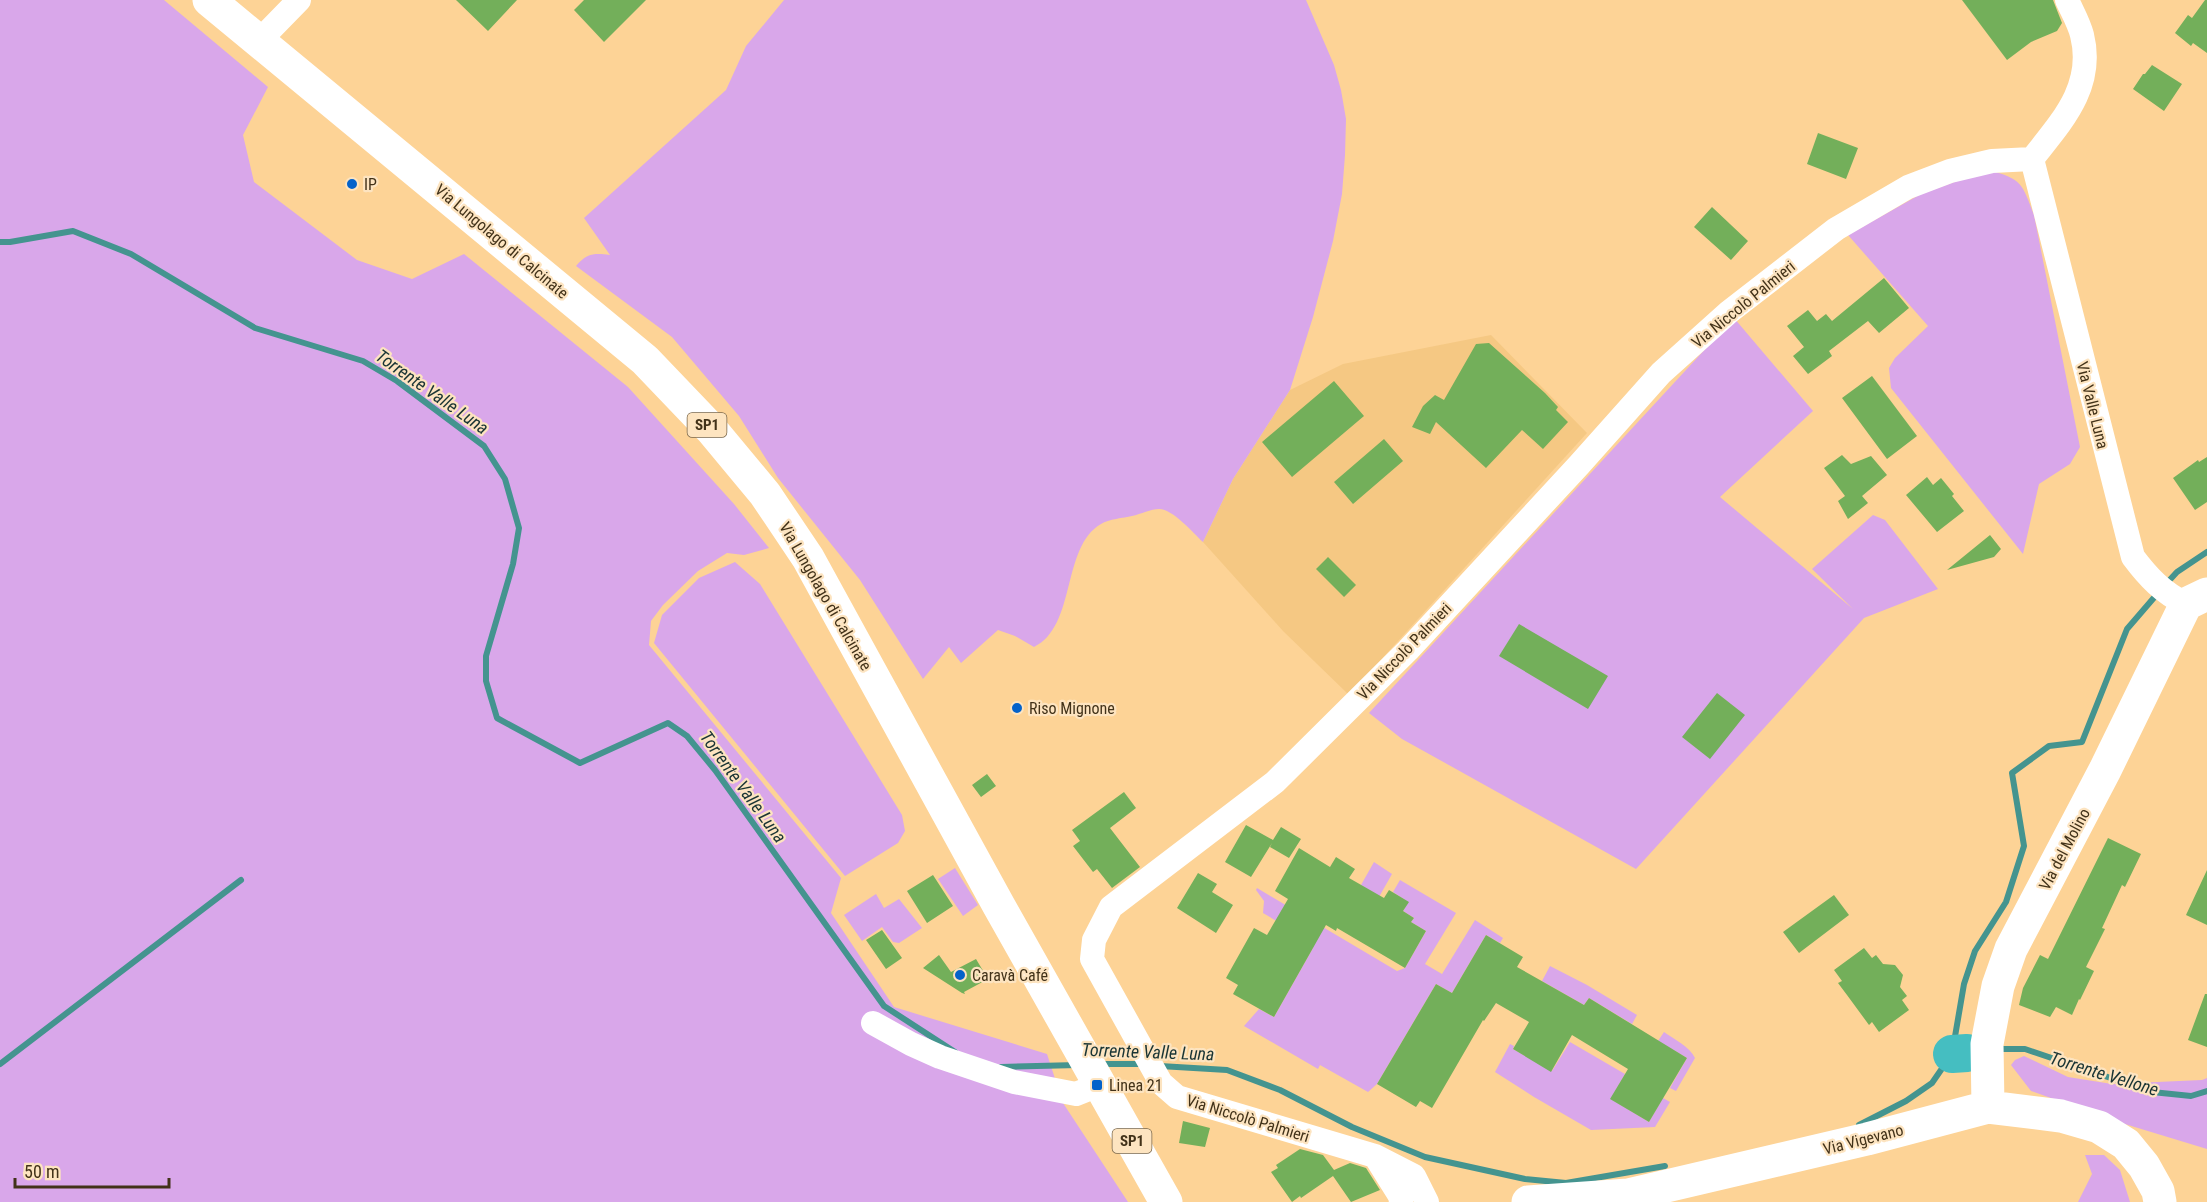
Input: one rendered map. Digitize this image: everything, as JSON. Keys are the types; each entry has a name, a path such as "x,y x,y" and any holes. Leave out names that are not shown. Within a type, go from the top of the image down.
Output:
{"main road":[{"name":"Via Lungolago di Calcinate","path":"209,0 645,360 711,429 765,494 808,558 999,906 1100,1082"},
{"name":"Via del Molino","path":"1988,1107 1987,1044 1998,986 2011,950 2105,770 2188,598"},
{"name":"SP1","path":"1100,1082 1166,1202"},
{"name":"Via Vigevano","path":"1528,1202 1628,1195 1867,1139 1988,1107 2061,1116 2098,1127 2126,1144 2144,1166 2158,1191 2160,1202"}],"street":[{"path":"259,40 299,0"},
{"path":"2032,159 2064,118 2078,94 2085,58 2082,34 2067,0"},
{"name":"Via Valle Luna","path":"2032,159 2133,557 2147,576 2188,598"},
{"name":"Via Niccolò Palmieri","path":"1427,1202 1414,1176 1375,1156 1177,1097 1161,1083 1092,959 1094,940 1111,907 1275,782 1408,650 1661,373 1729,312 1836,228 1908,187 1950,171 1992,161 2032,159"},
{"path":"873,1023 940,1057 1014,1082 1076,1094 1100,1082"},
{"path":"1375,1156 1400,1196 1401,1202"}],"shaded area":[{"path":"0,0 164,0 268,87 243,135 254,182 357,260 412,279 464,254 628,387 734,504 769,548 744,555 727,553 698,571 663,605 651,621 649,645 841,878 831,913 894,1007 1047,1054 1063,1103 1128,1202 0,1202"},
{"path":"784,0 1306,0 1334,65 1346,119 1342,194 1333,241 1313,317 1290,390 1233,479 1203,542 1176,517 1159,509 1101,524 1088,535 1080,550 1057,622 1048,637 1034,647 1015,636 998,630 961,663 949,647 923,679 860,580 778,478 739,416 672,337 576,266 591,255 610,255 584,218 726,90 746,46"},
{"path":"1988,170 2008,176 2020,184 2034,215 2080,447 2070,464 2039,484 2023,554 1891,388 1889,368 1895,358 1928,326 1848,235 1921,194"},
{"path":"1734,318 1813,411 1720,497 1853,609 1812,569 1873,515 1885,520 1938,589 1864,618 1636,869 1402,739 1369,713"},
{"path":"1491,335 1587,433 1349,695 1283,631 1203,542 1233,479 1290,390 1343,364"},
{"path":"735,562 760,584 902,815 905,831 898,843 845,876 654,643 662,615 699,578"},
{"path":"1374,862 1392,874 1379,897 1361,885"},
{"path":"955,868 978,905 963,916 938,879"},
{"path":"1400,880 1456,913 1425,964 1442,974 1475,920 1503,938 1500,943 1486,935 1452,993 1436,984 1377,1084 1368,1092 1320,1065 1318,1069 1244,1026 1259,1009 1274,1017 1313,948 1312,942 1263,913 1264,901 1256,890 1257,888 1397,971 1405,968 1426,931 1411,922 1414,918 1403,911 1408,902 1393,892"},
{"path":"876,894 884,908 899,899 922,928 899,943 893,942 882,927 862,941 844,915"},
{"path":"1550,966 1637,1015 1632,1024 1589,998 1584,1005 1542,981"},
{"path":"1664,1032 1686,1047 1695,1058 1676,1091 1670,1088 1687,1058 1658,1041"},
{"path":"1570,1042 1625,1074 1611,1099 1649,1122 1663,1098 1670,1102 1655,1127 1591,1130 1495,1072 1510,1044 1514,1046 1513,1049 1552,1071"},
{"path":"2024,1056 2068,1077 2112,1084 2207,1078 2207,1149 2115,1121 2031,1091 2011,1065 2015,1060"},
{"path":"2085,1155 2104,1155 2120,1170 2130,1202 2078,1202 2092,1174"}],"building":[{"path":"456,0 517,0 488,31"},
{"path":"584,0 646,0 604,42 574,10"},
{"path":"1962,0 2053,0 2062,23 2057,31 2031,42 2007,60"},
{"path":"2207,0 2207,53 2193,43 2191,46 2175,33 2188,15 2192,18"},
{"path":"2152,65 2182,84 2164,111 2133,89"},
{"path":"1818,133 1858,148 1846,179 1807,164"},
{"path":"1712,207 1748,241 1731,260 1694,227"},
{"path":"1884,278 1909,308 1879,333 1868,321 1829,351 1832,356 1808,374 1793,356 1804,347 1787,326 1808,310 1817,321 1826,314 1832,321"},
{"path":"1489,343 1545,393 1558,407 1556,410 1568,422 1543,449 1522,430 1486,468 1436,422 1430,434 1412,427 1423,406 1435,395 1444,400 1476,344"},
{"path":"1872,376 1917,436 1887,459 1842,398"},
{"path":"1334,381 1364,416 1292,477 1262,442"},
{"path":"1384,439 1403,461 1353,504 1334,482"},
{"path":"1842,455 1851,464 1871,456 1887,475 1862,496 1868,503 1848,519 1838,501 1845,496 1824,468"},
{"path":"2207,457 2207,502 2195,510 2173,478 2198,460 2199,462"},
{"path":"1927,477 1933,485 1941,478 1964,511 1937,532 1906,495"},
{"path":"1990,535 2001,549 1994,557 1947,570"},
{"path":"1328,557 1356,585 1344,597 1316,569"},
{"path":"1519,624 1608,676 1588,709 1499,656"},
{"path":"1717,693 1745,715 1710,759 1682,737"},
{"path":"987,774 996,786 981,797 972,785"},
{"path":"1124,792 1136,808 1110,828 1140,867 1112,888 1097,869 1093,872 1073,846 1080,841 1072,830"},
{"path":"1246,825 1273,840 1281,827 1301,839 1289,858 1270,847 1272,843 1251,877 1225,862"},
{"path":"2108,838 2141,854 2125,887 2122,885 2102,928 2105,929 2086,967 2094,971 2080,1000 2072,1015 2056,1007 2050,1017 2019,1005 2023,988 2040,955 2048,959"},
{"path":"1299,848 1330,867 1336,857 1355,869 1349,878 1384,898 1389,890 1409,902 1403,911 1414,918 1411,922 1426,931 1405,968 1337,928 1336,931 1326,925 1274,1017 1233,994 1238,985 1226,978 1254,928 1267,935 1288,899 1275,891"},
{"path":"2207,870 2207,925 2186,915"},
{"path":"1198,873 1217,884 1212,892 1233,905 1216,933 1177,908"},
{"path":"933,875 953,906 927,923 907,891"},
{"path":"1834,895 1849,915 1799,953 1783,932"},
{"path":"882,930 902,958 886,969 866,940"},
{"path":"1486,935 1523,957 1517,967 1584,1005 1589,998 1687,1058 1649,1122 1610,1099 1628,1069 1572,1035 1551,1072 1513,1049 1529,1022 1496,1003 1483,1020 1432,1108 1420,1101 1416,1107 1377,1084 1436,984 1452,993"},
{"path":"1864,948 1872,958 1876,955 1883,964 1895,965 1903,975 1900,987 1907,996 1902,1000 1909,1010 1879,1032 1872,1022 1869,1025 1838,983 1842,981 1834,970"},
{"name":"Caravà Café","path":"939,955 951,972 976,959 988,979 964,992 965,994 962,993 923,968"},
{"path":"2205,994 2207,994 2207,1047 2188,1040"},
{"path":"1183,1121 1210,1128 1205,1147 1179,1143"},
{"path":"1300,1149 1323,1155 1334,1170 1350,1163 1366,1168 1380,1190 1351,1202 1333,1176 1292,1202 1271,1172 1278,1168 1276,1165"}],"waterway":[{"name":"Torrente Valle Luna","path":"0,242 73,231 131,254 255,328 363,361 397,381 484,446 505,479 519,528 513,564 486,656 486,681 497,718 580,763 668,723 687,736 715,770 884,1006 955,1052"},
{"name":"Torrente Valle Luna","path":"2165,585 2177,572 2207,552"},
{"name":"Torrente Valle Luna","path":"1859,1125 1906,1101 1932,1083 1952,1054 1964,984 1975,951 2006,902 2024,846 2012,773 2049,746 2082,742 2127,629 2158,593"},
{"path":"0,1064 241,880"},
{"name":"Torrente Vellone","path":"2002,1049 2025,1049 2152,1092 2191,1096 2207,1091"},
{"name":"Torrente Vellone","path":"1952,1054 1967,1053"},
{"name":"Torrente Valle Luna","path":"1100,1064 1144,1064"},
{"name":"Torrente Valle Luna","path":"1001,1067 1078,1065"},
{"name":"Torrente Valle Luna","path":"1160,1066 1227,1070 1280,1090 1352,1127 1425,1157 1525,1179 1566,1183 1665,1166"}],"place":[{"name":"IP","path":"352,184"},
{"name":"Riso Mignone","path":"1017,708"},
{"name":"Caravà Café","path":"960,975"},
{"name":"Linea 21","path":"1097,1085"}]}
